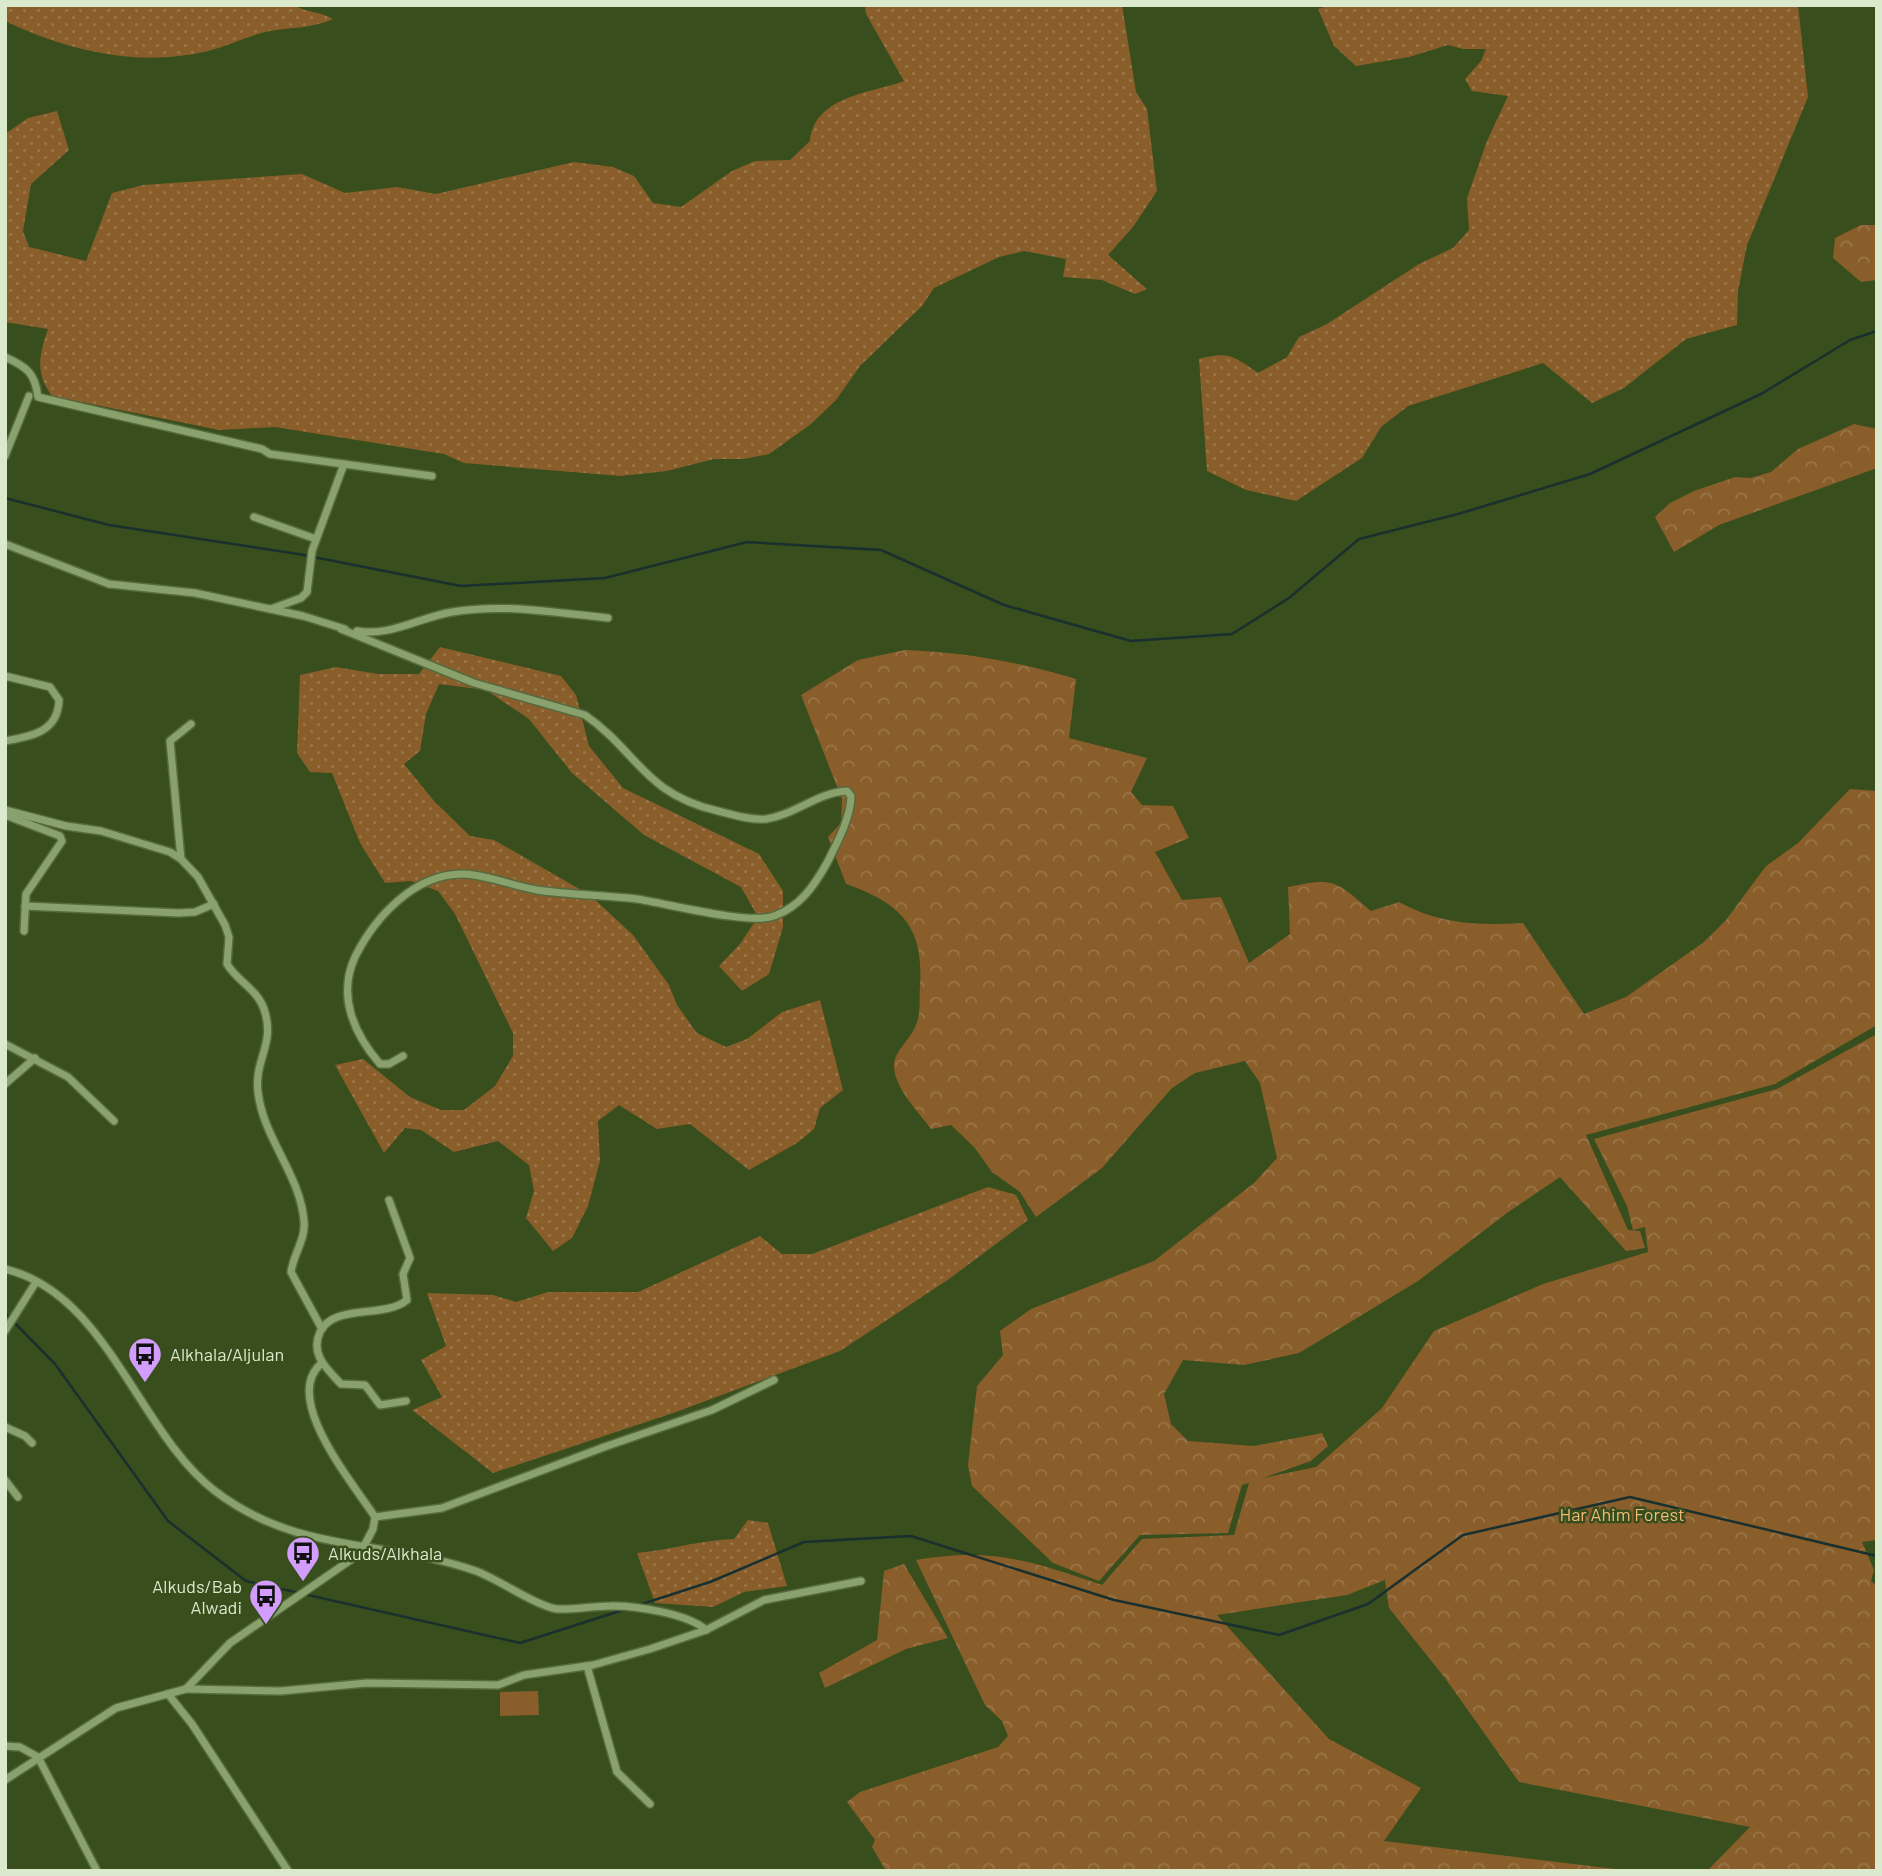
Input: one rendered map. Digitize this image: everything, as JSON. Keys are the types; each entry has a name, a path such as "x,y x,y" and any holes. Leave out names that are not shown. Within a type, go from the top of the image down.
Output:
{"street":[{"path":"5,357 27,366 36,380 38,397 262,449 270,454 432,476"},
{"path":"5,456 29,396"},
{"path":"270,609 301,598 307,592 316,539 344,464"},
{"path":"254,517 316,539"},
{"path":"5,544 109,584 195,593 366,633 451,612 491,608 608,618"},
{"path":"341,629 474,684 584,715 597,724 640,771 663,789 693,806 743,818 764,819 779,816 836,792 847,791 851,796 835,845 812,887 796,905 772,917 743,918 637,899 559,893 464,874 446,876 416,890 385,911 373,927 348,977 350,1017 366,1048 380,1064 389,1064 402,1056"},
{"path":"5,676 50,687 59,700 57,718 45,730 5,741"},
{"path":"181,859 170,741 191,724"},
{"path":"5,813 122,837 181,859 198,877 229,937 227,964 258,996 266,1018 268,1046 258,1070 259,1104 292,1176 302,1207 305,1224 291,1272 322,1329"},
{"path":"5,813 60,836 62,841 55,856 32,882 25,906 24,931"},
{"path":"25,906 179,913 195,912 214,904"},
{"path":"5,1044 68,1077 114,1121"},
{"path":"5,1084 34,1058"},
{"path":"388,1200 410,1258 403,1274 407,1300 372,1312 338,1317 326,1323 316,1350 322,1363 341,1384 365,1385 380,1405 406,1401"},
{"path":"5,1269 36,1282 61,1297 99,1339 180,1459 216,1492 266,1522 314,1539 427,1558 477,1571 555,1609 614,1606 695,1620 705,1630"},
{"path":"5,1331 36,1282"},
{"path":"186,1689 230,1643 296,1599 363,1548 373,1528 375,1517 322,1436 311,1411 306,1388 311,1372 322,1363"},
{"path":"375,1517 442,1508 712,1410 774,1380"},
{"path":"5,1427 25,1436 32,1443"},
{"path":"5,1480 18,1497"},
{"path":"5,1780 116,1708 168,1693 186,1689 281,1691 367,1683 498,1685 524,1675 587,1666 705,1630 764,1600 861,1581"},
{"path":"587,1666 617,1772 650,1804"},
{"path":"168,1693 192,1724 288,1871"},
{"path":"5,1746 20,1747 38,1757 97,1871"}],"green space":[{"path":"5,5 294,5 333,19 308,26 265,32 208,51 182,56 130,57 79,48 29,32 5,21"},
{"path":"865,5 1122,5 1136,92 1147,109 1157,191 1133,227 1108,255 1147,289 1135,294 1102,280 1063,277 1066,259 1024,251 999,257 934,288 922,306 860,366 836,400 811,424 769,454 744,459 714,459 667,471 621,476 464,463 444,454 275,427 219,430 52,396 43,379 40,364 48,329 5,322 5,134 28,118 57,111 69,150 31,184 23,231 29,247 86,261 112,193 143,185 302,174 345,193 397,187 436,194 574,162 613,167 634,176 653,203 681,207 732,171 755,161 790,160 810,141 814,126 832,106 845,99 904,81 866,14"},
{"path":"1331,5 1798,5 1808,97 1747,245 1738,291 1737,325 1686,339 1624,388 1592,403 1543,363 1408,406 1381,427 1362,458 1296,501 1246,490 1207,471 1199,359 1224,355 1258,373 1287,357 1299,337 1327,324 1419,264 1453,248 1469,230 1467,198 1487,141 1508,96 1472,91 1465,79 1481,61 1486,49 1463,49 1448,45 1409,57 1356,66 1334,46 1318,9"},
{"path":"1861,225 1877,225 1877,280 1861,282 1833,258 1835,238"},
{"path":"1854,424 1877,429 1877,468 1719,525 1674,552 1655,517 1670,503 1694,491 1735,477 1751,478 1771,472 1798,449"},
{"path":"440,647 561,676 576,695 589,746 623,788 759,854 783,891 783,927 769,974 742,991 719,966 740,944 758,917 741,887 644,835 572,773 529,719 486,690 439,684 426,714 420,751 404,764 434,801 470,836 494,840 590,895 633,935 669,985 677,1005 697,1033 726,1047 747,1039 782,1012 820,1000 843,1090 820,1108 814,1129 797,1143 749,1170 690,1124 657,1129 619,1105 598,1121 600,1161 588,1206 572,1238 553,1251 526,1218 534,1191 529,1165 498,1141 454,1152 421,1130 405,1128 384,1153 335,1065 363,1059 410,1097 441,1110 464,1110 495,1086 513,1056 513,1033 455,914 438,891 411,881 385,883 360,843 332,773 310,772 297,753 300,675 336,667 378,674 419,674"},
{"name":"Har Ahim Forest","path":"905,650 992,659 1076,679 1069,738 1147,758 1131,792 1142,805 1173,806 1189,838 1155,852 1182,900 1221,897 1249,963 1290,934 1288,887 1325,882 1341,887 1371,911 1399,902 1429,915 1460,922 1523,923 1584,1014 1626,997 1704,942 1726,920 1766,866 1798,843 1850,789 1877,791 1877,1025 1775,1084 1586,1135 1628,1230 1640,1231 1645,1248 1626,1251 1560,1177 1507,1213 1418,1281 1299,1353 1244,1365 1183,1360 1164,1394 1171,1424 1188,1441 1254,1446 1322,1433 1328,1446 1311,1461 1263,1478 1316,1467 1382,1408 1434,1331 1543,1284 1648,1252 1645,1227 1633,1230 1627,1206 1594,1139 1777,1089 1877,1034 1877,1540 1862,1542 1874,1570 1871,1581 1877,1586 1877,1871 1707,1871 1750,1827 1519,1782 1445,1678 1389,1608 1385,1580 1347,1595 1217,1615 1329,1739 1421,1788 1384,1841 1632,1871 886,1871 872,1847 875,1840 847,1802 860,1792 998,1747 1008,1736 1002,1721 985,1705 916,1560 943,1556 990,1556 1032,1563 1102,1585 1142,1539 1234,1535 1249,1483 1242,1485 1228,1533 1140,1535 1099,1581 1053,1563 972,1486 968,1465 977,1386 1003,1355 1000,1331 1031,1309 1154,1261 1254,1183 1277,1158 1260,1083 1245,1061 1195,1073 1172,1088 1102,1168 1036,1217 1020,1192 992,1172 974,1147 951,1125 931,1129 907,1098 898,1081 894,1064 918,1018 918,947 913,932 894,909 865,891 846,884 828,837 841,823 842,799 801,695 858,660"},
{"path":"988,1187 1016,1195 1028,1220 949,1279 840,1351 676,1412 493,1473 412,1410 442,1397 421,1360 446,1346 427,1293 493,1295 516,1302 548,1292 638,1292 760,1236 782,1254 812,1254"},
{"path":"748,1520 768,1523 787,1586 744,1592 713,1607 655,1603 637,1553 734,1539"},
{"path":"904,1564 948,1638 906,1649 825,1688 819,1673 877,1640 884,1571"},
{"path":"538,1691 539,1715 500,1716 500,1692"}],"waterway":[{"path":"5,498 109,525 298,554 461,586 605,578 747,542 881,550 1004,605 1131,641 1232,634 1289,598 1359,539 1458,514 1590,474 1761,394 1850,340 1877,331"},
{"path":"5,1313 55,1364 168,1521 246,1581 520,1643 626,1609"},
{"path":"639,1605 710,1582 804,1542 911,1536 1114,1600 1279,1635 1368,1604 1463,1535 1630,1497 1877,1556"}],"place":[{"name":"Alkhala/Aljulan","path":"145,1384"},
{"name":"Alkuds/Alkhala","path":"303,1583"},
{"name":"Alkuds/Bab Alwadi","path":"266,1626"}]}
